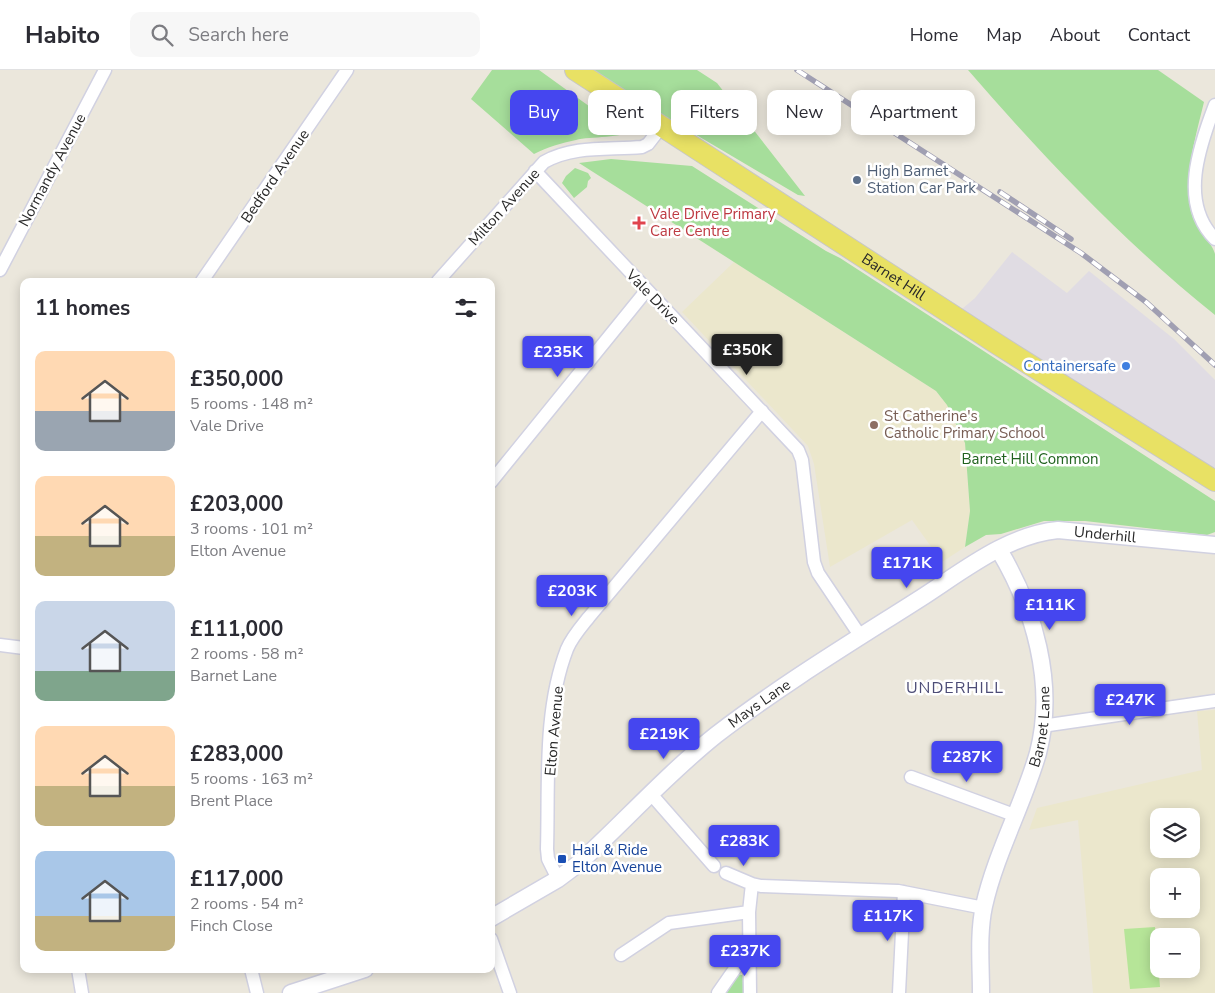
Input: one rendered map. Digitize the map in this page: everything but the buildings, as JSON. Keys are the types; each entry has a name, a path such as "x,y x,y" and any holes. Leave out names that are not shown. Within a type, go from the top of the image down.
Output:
{"main road":[{"name":"Barnet Hill","path":"575,70 997,344 1215,481"}],"street":[{"name":"Normandy Avenue","path":"0,270 105,70"},
{"name":"Bedford Avenue","path":"204,278 347,70"},
{"path":"1215,106 1198,155 1194,200 1203,227 1215,239"},
{"name":"Milton Avenue","path":"441,278 544,162 564,154 603,148 642,147 648,144 662,126"},
{"name":"Vale Drive","path":"535,171 646,291 798,450 802,460 814,562 818,573 861,637"},
{"path":"495,477 646,291"},
{"name":"Elton Avenue","path":"558,879 548,859 547,848 552,730 555,697 568,648 589,617 762,411"},
{"name":"Underhill","path":"999,550 1027,535 1058,530 1215,546"},
{"name":"Mays Lane","path":"495,916 558,879 583,859 651,794 716,736 861,637 999,550"},
{"name":"Barnet Lane","path":"981,993 981,944 984,908 1014,815 1037,755 1042,726 1044,686 1038,647 1019,587 999,550"},
{"path":"0,645 20,648"},
{"path":"1042,726 1215,701"},
{"path":"911,777 1014,815"},
{"path":"651,794 714,866"},
{"path":"726,873 752,884 904,892 984,908"},
{"path":"750,993 749,912 752,884"},
{"path":"898,993 904,892"},
{"path":"621,955 669,923 749,912"},
{"path":"718,993 750,947"},
{"path":"495,948 504,969 510,993"},
{"path":"79,973 82,993"},
{"path":"253,973 257,993"},
{"path":"291,993 353,973"}],"shaded area":[{"name":"Containersafe","path":"1012,252 1067,293 1089,271 1174,339 1215,380 1215,468 1204,463 962,309 975,298"},
{"name":"St Catherine's Catholic Primary School","path":"734,262 936,391 947,405 965,443 970,511 965,547 942,562 912,520 830,567 814,464 808,446 682,312"},
{"path":"1215,710 1215,993 1093,993 1078,820 1029,830 1037,808 1202,770 1197,711"}],"green space":[{"path":"492,70 539,70 567,90 510,90 510,133 471,99"},
{"path":"593,70 697,70 717,83 722,90 671,90 671,120 661,114 661,90 624,90"},
{"path":"968,70 1158,70 1204,102 1191,158 1189,201 1192,215 1215,254 1215,315 1117,229 1055,167"},
{"path":"578,98 588,105 588,135 617,135 565,142 534,154 512,135 578,135"},
{"path":"757,134 805,196 798,195 696,135"},
{"name":"Barnet Hill Common","path":"611,159 692,166 840,258 1215,501 1215,532 1207,535 1085,521 1044,521 1001,534 986,535 965,547 970,511 965,443 947,405 936,391 579,163"},
{"path":"575,168 588,173 591,178 588,181 587,187 574,198 562,183 566,176"},
{"path":"1155,927 1150,928 1150,978 1159,978 1160,987 1130,989 1124,929"},
{"path":"736,975 744,976 745,993 724,993"}],"railway":[{"path":"797,70 1081,253 1146,302 1215,365"},
{"path":"1000,192 1071,239"}],"place":[{"name":"High Barnet Station Car Park","path":"857,180"},
{"name":"Vale Drive Primary Care Centre","path":"639,223"},
{"name":"Containersafe","path":"1126,366"},
{"name":"St Catherine's Catholic Primary School","path":"874,425"},
{"name":"Hail & Ride Elton Avenue","path":"562,859"}],"district":[{"name":"UNDERHILL","path":"955,688"}]}
